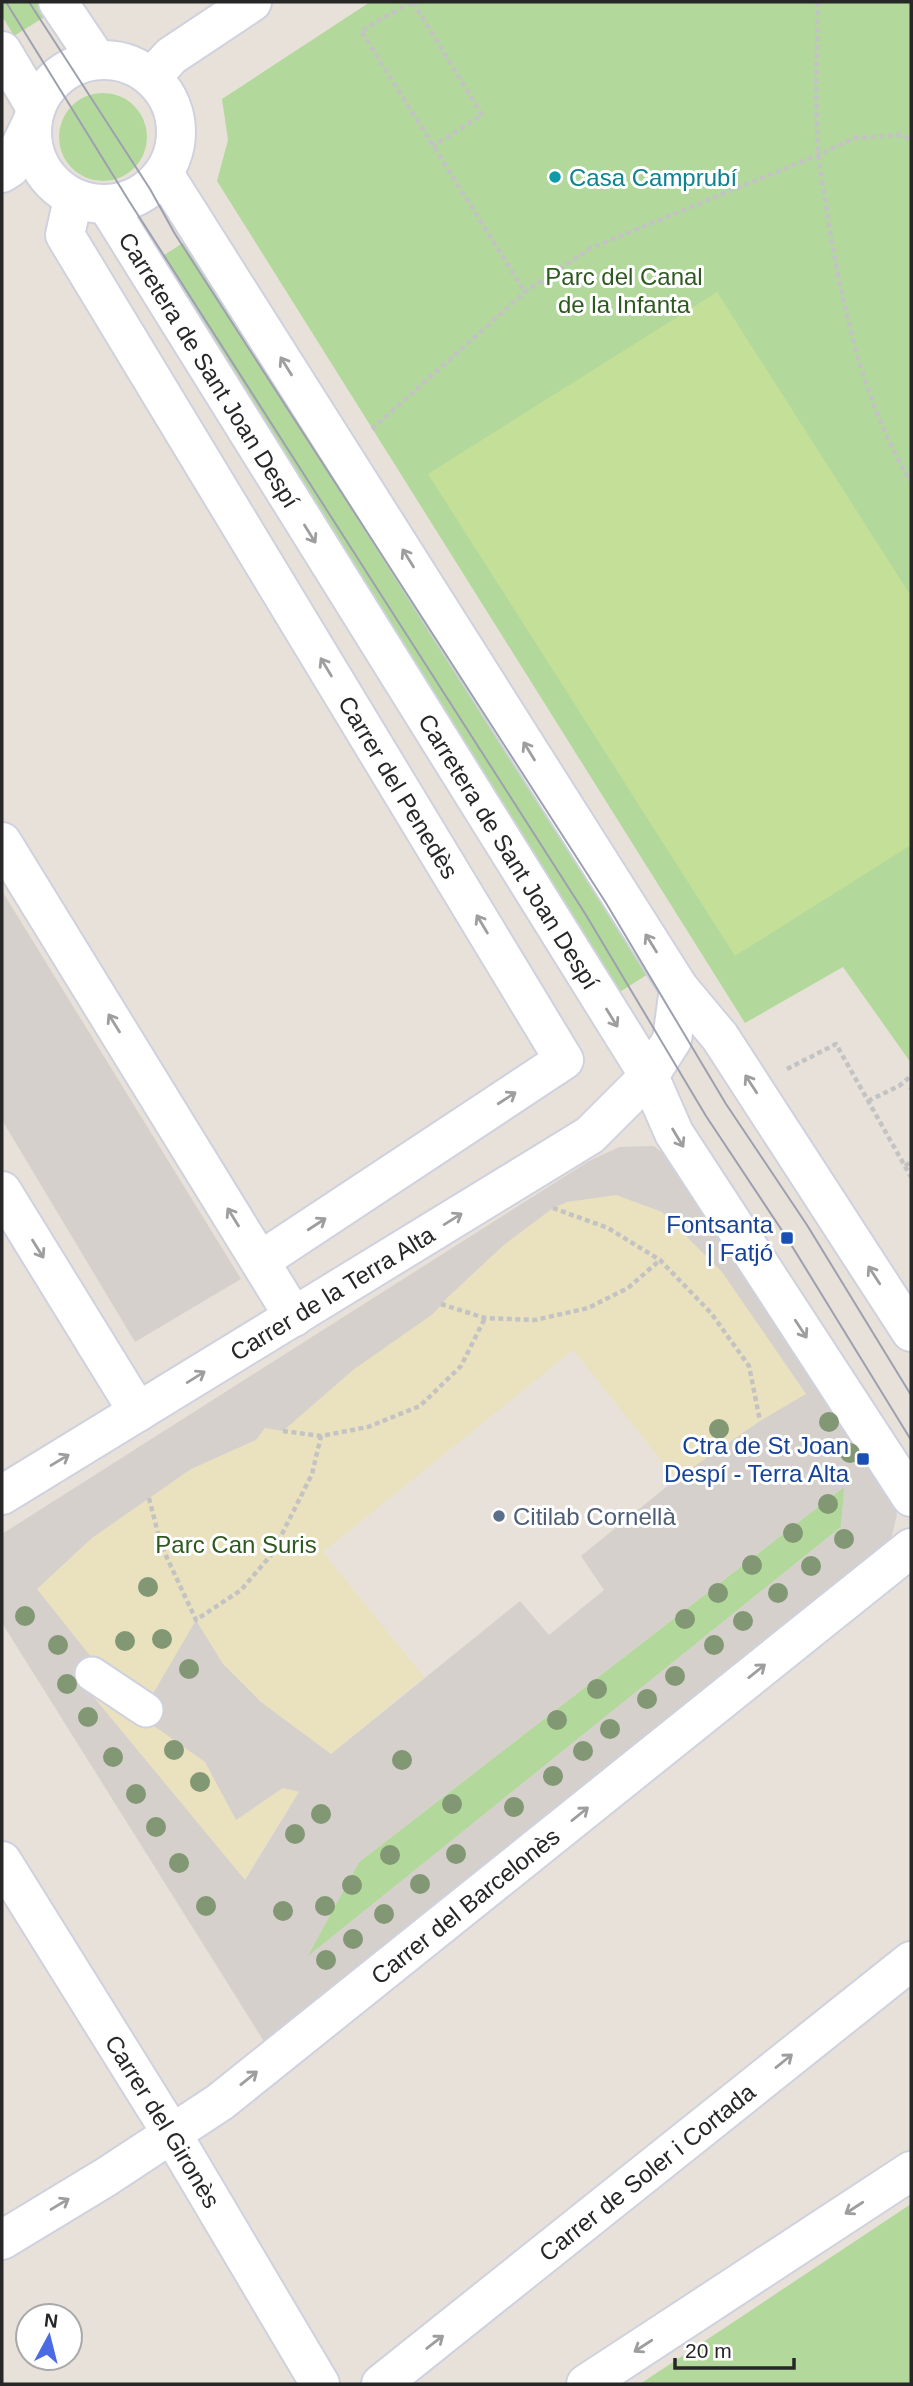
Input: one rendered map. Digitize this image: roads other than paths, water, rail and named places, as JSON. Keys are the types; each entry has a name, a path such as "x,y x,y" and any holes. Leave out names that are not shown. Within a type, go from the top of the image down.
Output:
{"street":[{"path":"58,2 97,60"},
{"path":"152,77 171,56 252,2"},
{"path":"2,51 34,115 34,153 49,180 90,202 129,201 158,182 174,152 177,129 172,105 152,77 120,61 97,60 71,68 54,79 43,92 34,115 10,168 2,173"},
{"path":"164,174 679,988 720,1037 911,1332"},
{"name":"Carretera de Sant Joan Despí","path":"90,202 649,1076 674,1133 911,1497"},
{"name":"Carrer del Penedès","path":"90,202 65,235 564,1060 260,1261"},
{"path":"2,842 294,1317"},
{"name":"Carrer de la Terra Alta","path":"2,1495 590,1135 649,1076 673,1040 679,988"},
{"path":"2,1191 138,1412"},
{"name":"Carrer del Barcelonès","path":"2,2240 220,2102 911,1548"},
{"path":"92,1674 146,1710"},
{"name":"Carrer del Gironès","path":"2,1861 172,2134 320,2384"},
{"name":"Carrer de Soler i Cortada","path":"382,2384 911,1961"},
{"path":"586,2384 911,2171"}],"tram line":[{"path":"6,2 129,201 586,915 706,1116 787,1238 911,1440"},
{"path":"29,2 150,189 175,234 606,903 726,1104 807,1225 911,1395"}],"place":[{"name":"Casa Camprubí","path":"555,177"},
{"name":"Fontsanta | Fatjó","path":"787,1238"},
{"name":"Ctra de St Joan Despí - Terra Alta","path":"863,1459"},
{"name":"Citilab Cornellà","path":"499,1516"}],"park label":[{"name":"Parc del Canal de la Infanta","path":"624,290"},
{"name":"Parc Can Suris","path":"236,1544"}]}
